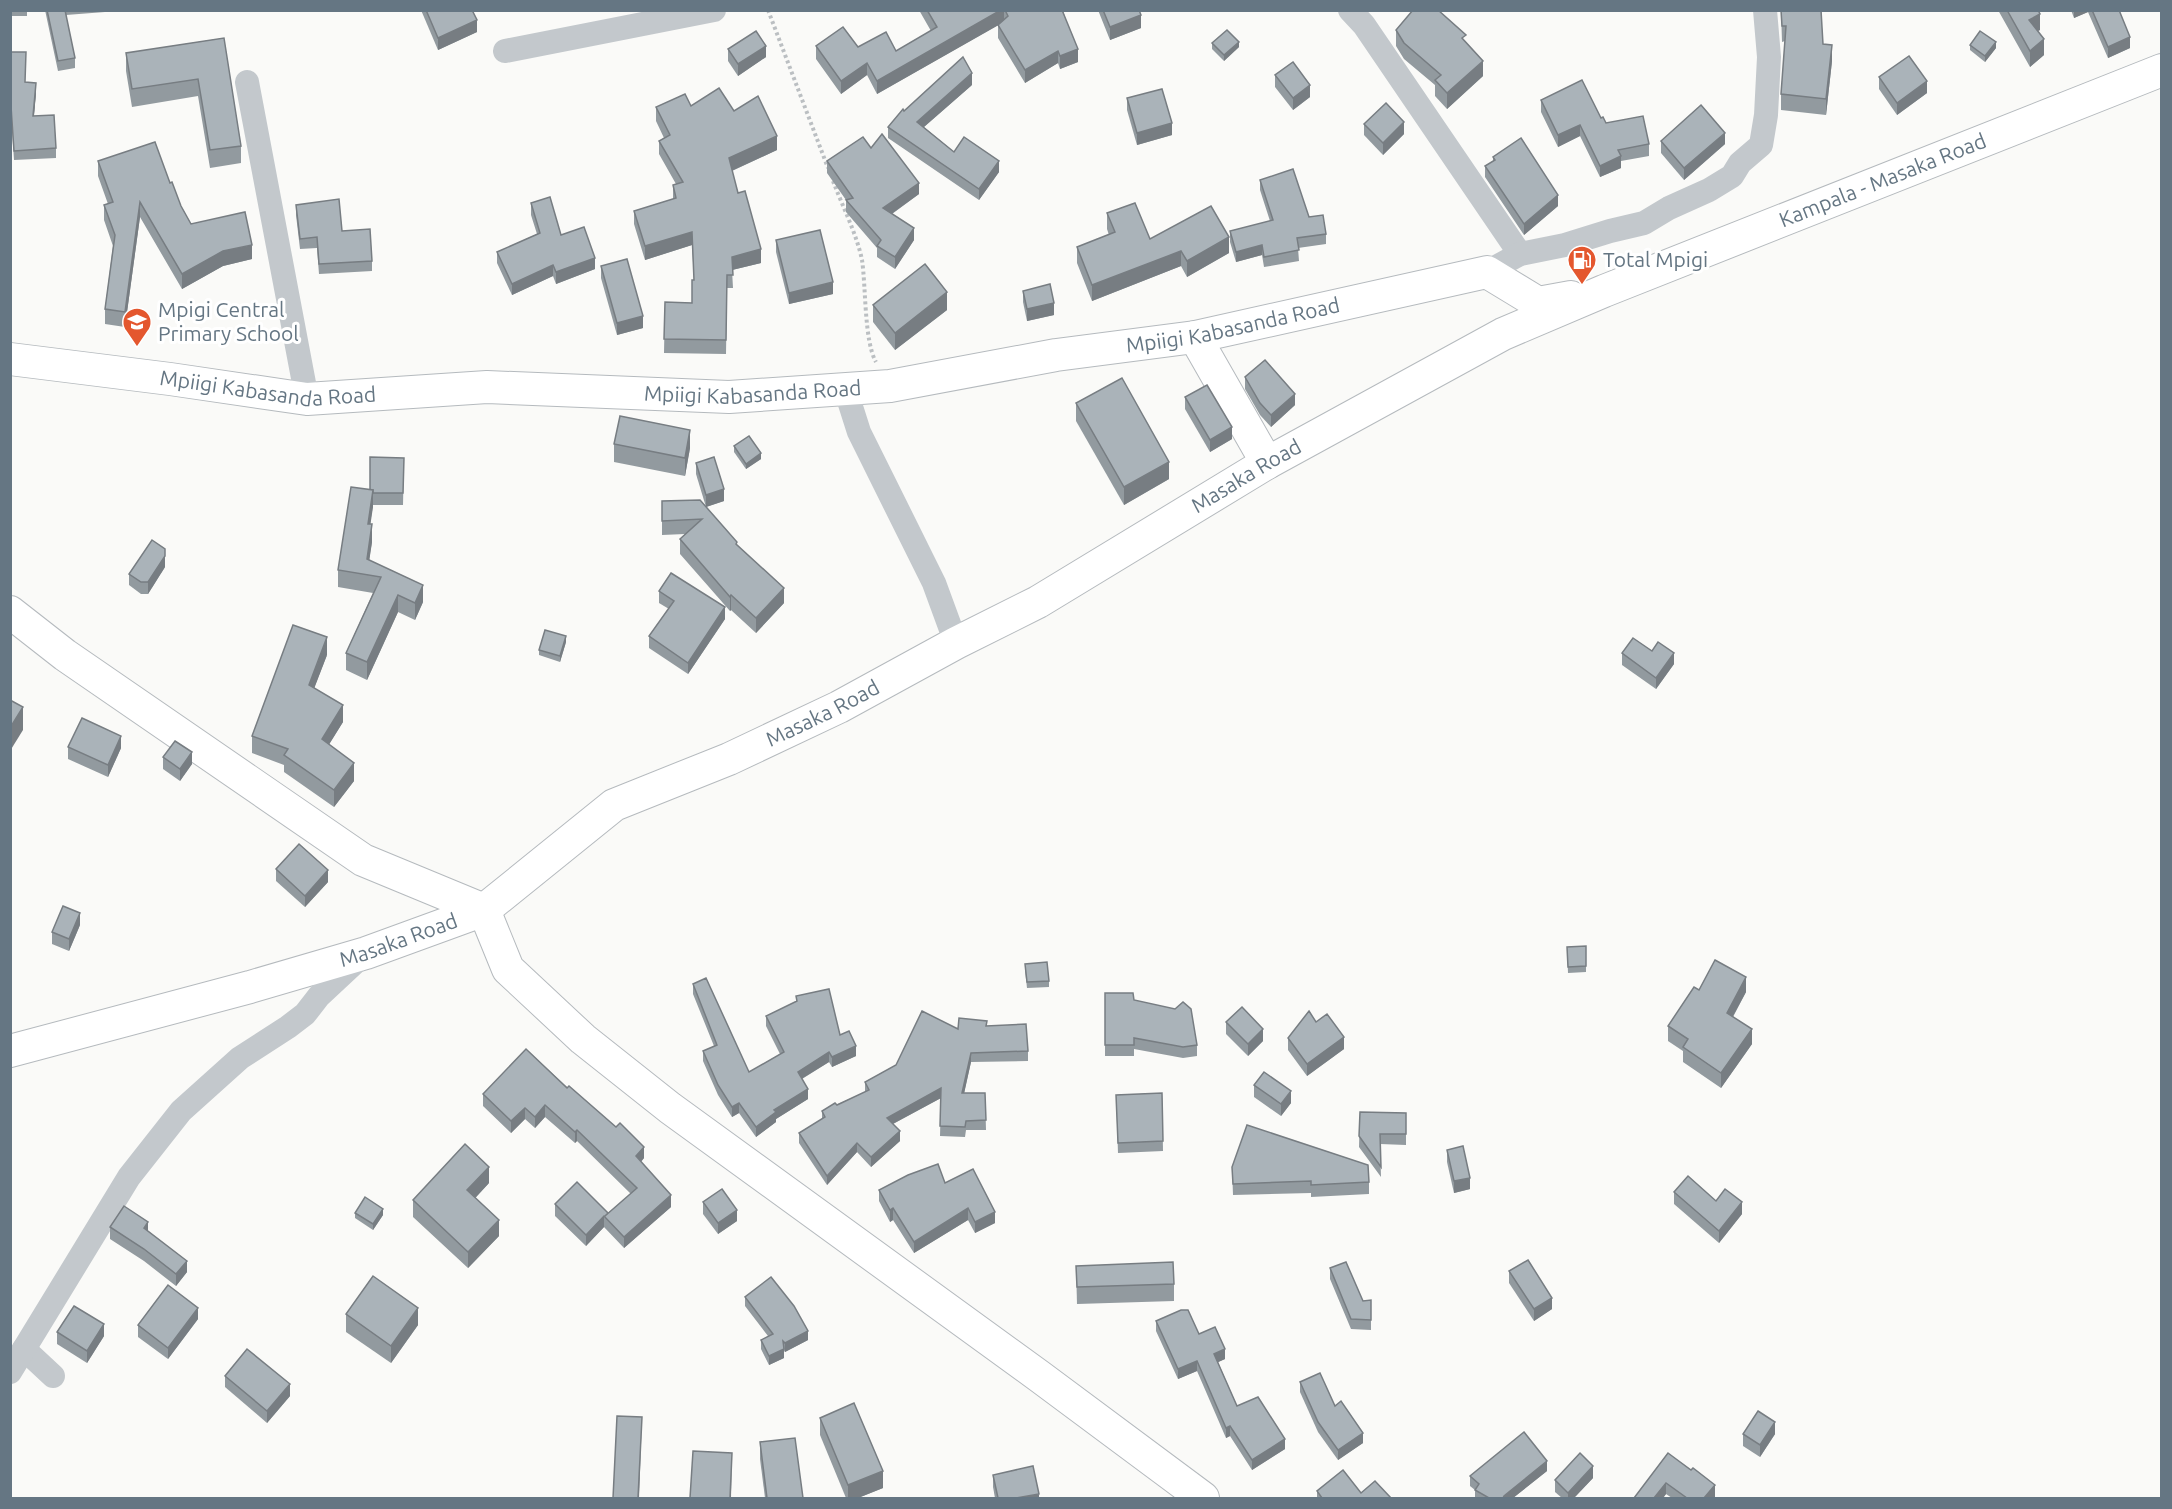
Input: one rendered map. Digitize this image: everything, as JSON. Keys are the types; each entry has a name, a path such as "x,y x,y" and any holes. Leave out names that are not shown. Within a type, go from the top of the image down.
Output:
{"main road":[{"name":"Kampala - Masaka Road","path":"1604,291 2162,70"},
{"name":"Mpiigi Kabasanda Road","path":"10,359 308,399 487,387 729,397 890,386 1056,356 1195,337 1487,272"},
{"path":"1487,272 1538,303 1604,291"},
{"name":"Masaka Road","path":"10,1051 250,987 366,953 484,910 614,805 729,759 829,712 956,643 1038,602 1267,463 1503,334 1604,291"},
{"path":"1195,337 1267,463"},
{"path":"10,612 65,655 363,860 484,910 508,969 583,1039 670,1108 1203,1498"}],"street":[{"path":"505,51 714,10"},
{"path":"1350,10 1364,25 1520,254"},
{"path":"1487,272 1520,254 1565,245 1644,223 1732,176 1740,163 1761,145 1766,115 1769,57 1765,10"},
{"path":"248,82 308,399"},
{"path":"844,388 859,432 934,584 956,643"},
{"path":"10,1372 129,1177 181,1111 240,1058 305,1014 320,996 366,953"},
{"path":"24,1349 53,1376"}],"path":[{"path":"768,10 862,258 873,356 890,386"}],"building":[{"path":"47,10 65,10 75,58 58,61"},
{"path":"426,10 472,10 477,20 438,38"},
{"path":"927,10 1001,10 877,81 867,63 841,81 816,46 843,27 858,47 886,32 896,51 937,27"},
{"path":"1005,10 1062,10 1078,49 1060,56 1058,51 1025,70 998,25 1008,16"},
{"path":"1103,10 1139,10 1141,15 1110,27"},
{"path":"1413,10 1438,10 1466,35 1462,38 1483,61 1447,93 1435,80 1441,75 1404,43 1396,30"},
{"path":"1781,10 1821,10 1823,44 1832,45 1826,99 1781,94 1786,26 1782,26"},
{"path":"2007,10 2038,10 2040,14 2029,20 2044,39 2030,51"},
{"path":"2092,10 2119,10 2130,37 2108,47"},
{"path":"1227,30 1239,42 1224,55 1212,43"},
{"path":"756,31 766,46 738,64 728,49"},
{"path":"1980,31 1996,42 1985,56 1970,45"},
{"path":"224,38 241,146 210,150 198,79 132,89 126,53"},
{"path":"10,52 26,52 25,82 36,83 33,116 54,115 56,148 14,151 10,106"},
{"path":"1909,56 1927,81 1897,103 1879,77"},
{"path":"963,57 972,73 917,122 954,152 964,137 999,161 979,189 888,127 903,109 904,111"},
{"path":"1293,62 1310,85 1293,98 1275,75"},
{"path":"1582,80 1601,118 1603,117 1606,123 1643,116 1649,144 1618,150 1621,156 1600,166 1580,125 1558,135 1541,100"},
{"path":"719,88 734,111 758,96 777,136 729,158 738,193 745,191 761,249 732,257 733,275 727,275 726,340 664,339 665,302 692,303 692,280 694,280 692,232 645,246 634,211 676,198 673,185 683,182 659,141 670,135 656,107 685,94 691,106"},
{"path":"1162,89 1172,123 1137,133 1127,98"},
{"path":"1386,103 1404,122 1383,143 1364,124"},
{"path":"1701,105 1725,133 1684,168 1661,141"},
{"path":"882,134 919,183 883,208 914,228 895,257 877,246 881,240 846,200 853,198 827,161 863,137 871,148"},
{"path":"1521,138 1558,195 1524,224 1485,166 1495,160 1493,157"},
{"path":"155,142 170,183 172,182 191,224 245,212 252,245 223,251 182,274 140,202 125,312 105,309 115,235 104,205 113,202 98,161"},
{"path":"1293,169 1309,217 1323,215 1326,234 1297,238 1299,250 1264,257 1262,245 1236,252 1230,231 1273,220 1260,180"},
{"path":"550,197 561,235 584,227 595,258 556,272 553,265 512,284 497,252 540,233 531,203"},
{"path":"339,199 342,231 370,229 372,261 319,264 317,237 300,239 296,205"},
{"path":"1135,203 1150,239 1211,206 1229,237 1187,261 1181,251 1092,285 1077,247 1115,232 1107,213"},
{"path":"820,230 833,282 789,293 776,240"},
{"path":"627,259 643,316 617,323 601,266"},
{"path":"925,264 947,292 895,333 873,305"},
{"path":"1050,284 1054,303 1027,309 1023,291"},
{"path":"1265,360 1295,394 1271,415 1260,403 1245,377"},
{"path":"1122,378 1169,462 1124,487 1076,403"},
{"path":"1207,385 1232,427 1210,440 1185,397"},
{"path":"620,416 690,430 685,458 614,444"},
{"path":"749,436 761,453 746,464 734,446"},
{"path":"370,457 404,458 403,493 373,493 373,490 370,490"},
{"path":"714,457 724,489 706,495 696,463"},
{"path":"351,487 373,490 368,524 372,524 367,559 423,585 415,603 398,595 367,662 346,653 381,577 338,570"},
{"path":"700,500 737,542 736,544 784,588 756,618 731,595 730,597 680,539 702,519 662,521 662,501"},
{"path":"152,540 165,549 165,556 148,582 141,582 129,574"},
{"path":"671,573 725,607 688,663 649,636 674,601 659,591"},
{"path":"293,625 327,637 309,685 343,705 322,739 354,763 334,790 284,755 288,749 252,736"},
{"path":"545,630 566,636 560,656 539,650"},
{"path":"1633,638 1652,651 1658,642 1674,653 1656,678 1622,653"},
{"path":"10,700 23,707 10,728"},
{"path":"82,718 121,736 108,765 68,747"},
{"path":"175,741 192,752 180,769 163,757"},
{"path":"299,844 328,870 305,896 276,869"},
{"path":"63,906 80,913 69,939 52,932"},
{"path":"1586,946 1586,966 1568,967 1567,947"},
{"path":"1715,960 1746,977 1727,1013 1752,1029 1721,1073 1683,1047 1688,1039 1668,1026 1694,987 1699,990"},
{"path":"1047,962 1049,981 1027,982 1025,964"},
{"path":"706,978 749,1072 784,1052 766,1016 797,1001 796,996 829,989 840,1035 849,1031 856,1046 832,1057 829,1052 798,1072 808,1089 774,1110 776,1112 756,1127 739,1103 732,1107 718,1085 703,1051 717,1045 693,984"},
{"path":"1105,993 1133,993 1134,1000 1175,1009 1183,1002 1191,1009 1197,1045 1183,1047 1134,1038 1134,1045 1105,1045"},
{"path":"1242,1007 1263,1029 1248,1044 1226,1022"},
{"path":"922,1011 958,1029 959,1018 987,1021 986,1026 1026,1024 1028,1051 971,1053 962,1093 985,1093 986,1120 966,1121 965,1127 940,1126 941,1088 887,1118 900,1131 871,1157 857,1143 827,1176 799,1133 825,1117 822,1111 835,1103 837,1105 869,1090 865,1082 896,1065"},
{"path":"1309,1011 1316,1022 1327,1014 1344,1037 1307,1064 1288,1038"},
{"path":"526,1049 567,1088 569,1086 616,1127 620,1123 644,1147 636,1156 671,1195 624,1237 604,1216 586,1235 555,1204 577,1182 608,1213 605,1216 637,1188 577,1130 575,1132 545,1105 535,1117 525,1108 511,1121 483,1094"},
{"path":"1264,1072 1291,1091 1281,1104 1254,1085"},
{"path":"1162,1093 1163,1141 1118,1143 1116,1095"},
{"path":"1360,1112 1406,1113 1406,1134 1380,1134 1381,1167 1359,1136"},
{"path":"1247,1125 1368,1165 1369,1182 1311,1185 1311,1181 1233,1184 1232,1167"},
{"path":"465,1144 489,1167 467,1190 499,1220 468,1252 413,1200"},
{"path":"1463,1146 1470,1178 1454,1181 1447,1150"},
{"path":"938,1164 945,1183 973,1169 995,1212 975,1222 968,1208 914,1242 893,1208 890,1210 879,1190 908,1175"},
{"path":"1688,1176 1716,1201 1725,1189 1742,1202 1719,1231 1674,1192"},
{"path":"722,1189 737,1210 718,1223 703,1202"},
{"path":"365,1197 383,1209 373,1224 355,1213"},
{"path":"124,1206 148,1222 144,1228 187,1261 176,1274 144,1249 110,1227"},
{"path":"1528,1260 1552,1298 1534,1309 1509,1271"},
{"path":"1173,1262 1174,1284 1077,1287 1076,1266"},
{"path":"1346,1262 1363,1301 1371,1300 1371,1320 1351,1319 1330,1268"},
{"path":"373,1276 418,1308 391,1346 346,1314"},
{"path":"771,1277 794,1306 808,1331 785,1343 783,1341 784,1349 769,1356 761,1340 773,1334 745,1297"},
{"path":"168,1285 198,1308 168,1348 138,1325"},
{"path":"74,1306 104,1324 87,1351 57,1332"},
{"path":"1181,1310 1188,1310 1199,1334 1215,1327 1225,1349 1214,1354 1237,1406 1258,1397 1285,1439 1252,1460 1230,1426 1226,1428 1197,1361 1178,1369 1156,1321"},
{"path":"247,1349 290,1384 267,1411 225,1376"},
{"path":"1320,1373 1335,1406 1341,1401 1363,1433 1338,1450 1318,1422 1300,1382"},
{"path":"854,1403 883,1471 848,1485 820,1418"},
{"path":"1758,1411 1775,1422 1760,1445 1743,1434"},
{"path":"617,1416 642,1417 638,1498 613,1498"},
{"path":"1524,1432 1547,1461 1503,1498 1489,1498 1475,1490 1479,1484 1470,1476"},
{"path":"795,1438 803,1498 767,1498 760,1442"},
{"path":"693,1451 732,1453 730,1498 690,1498"},
{"path":"1580,1453 1593,1466 1568,1493 1555,1480"},
{"path":"1668,1453 1715,1485 1704,1498 1687,1498 1666,1483 1654,1498 1634,1498"},
{"path":"1033,1466 1039,1494 998,1498 993,1475"},
{"path":"1343,1470 1361,1493 1375,1481 1391,1498 1322,1498 1317,1491"}],"place":[{"name":"Total Mpigi","path":"1582,286"},
{"name":"Mpigi Central Primary School","path":"137,348"}]}
